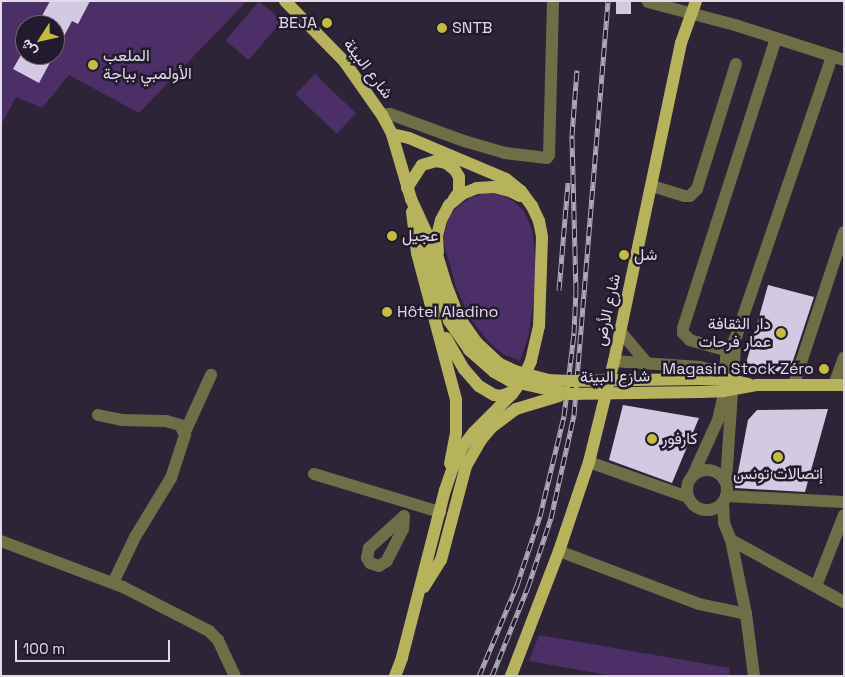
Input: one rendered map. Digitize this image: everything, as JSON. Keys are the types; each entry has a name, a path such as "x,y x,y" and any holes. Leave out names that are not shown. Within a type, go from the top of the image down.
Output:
{"main road":[{"name":"شارع البيئة","path":"285,1 344,60 382,115 392,134 410,199 442,288 471,336 486,352 515,371 530,377 569,382 700,386"},
{"name":"شارع الأرض","path":"511,676 560,551 589,462 614,362 681,43 694,7"},
{"path":"392,134 409,138 449,160 506,179 521,191 532,206 539,221 542,237 539,326 531,361 523,379 514,391 463,446 445,490"},
{"path":"395,676 440,512 457,415 452,383 417,253 410,199 422,165 449,160"},
{"path":"438,258 438,228 449,205 459,192 460,184 449,160"},
{"path":"449,205 469,190 494,187 518,195 532,206"},
{"name":"شارع البيئة","path":"410,199 438,258 449,321 468,350 479,361 510,381 549,391 574,394 700,386 727,381 756,385 839,386"},
{"path":"430,302 455,355 479,386 494,395 500,396 514,391"},
{"path":"418,597 441,560 466,466 481,440 492,427 516,409 544,400 574,394"}],"street":[{"path":"382,115 390,114 464,141 513,154 543,159 548,157 552,1"},
{"path":"648,2 694,7 776,38 838,58 736,337 728,352 724,523 731,540 746,614 754,676"},
{"path":"728,352 690,340 684,333 683,328 776,38"},
{"path":"652,186 684,196 690,196 697,189 736,64"},
{"path":"449,160 464,141"},
{"path":"794,384 844,232"},
{"path":"620,331 646,362"},
{"path":"724,523 694,505 688,497 687,489 718,420 736,337"},
{"path":"839,386 844,358"},
{"path":"614,362 646,362 700,367 727,381"},
{"path":"113,583 135,537 171,478 179,457 185,432 211,375"},
{"path":"98,414 121,420 166,421 180,425 185,432"},
{"path":"589,462 688,497"},
{"path":"693,475 700,471 715,471 726,482"},
{"path":"314,474 440,512"},
{"path":"703,510 714,509 724,499 844,502"},
{"path":"404,516 409,502"},
{"path":"816,586 844,514"},
{"path":"1,540 113,583 209,631 218,640 235,676"},
{"path":"731,540 844,602"},
{"path":"560,551 699,604 746,614"}],"shaded area":[{"name":"الملعب الأولمبي بباجة","path":"1,1 247,1 139,113 69,75 42,108 16,97 1,125"},
{"path":"259,1 282,20 249,60 226,41"},
{"path":"315,74 356,114 337,134 296,94"},
{"path":"487,193 502,195 513,201 524,211 532,229 536,263 534,294 529,334 520,361 503,354 488,341 470,318 456,287 443,240 449,216 459,205 472,197"},
{"path":"539,635 730,668 729,676 613,676 529,661"}],"building":[{"path":"50,1 90,1 78,24 72,21 65,34 65,15 42,15"},
{"path":"616,1 631,1 631,14 616,14"},
{"path":"15,65 49,65 39,83 13,69"},
{"name":"دار الثقافة عمار فرحات","path":"768,285 814,297 789,373 745,367"},
{"name":"كارفور","path":"623,405 699,418 672,483 609,460"},
{"name":"إتصالات تونس","path":"828,409 805,492 735,488 748,420 757,410"}],"railway":[{"path":"492,676 528,587 551,518 574,415 608,1"},
{"path":"479,676 517,585 540,516 564,416 574,333 576,291 572,135 577,70"},
{"path":"559,290 568,182"}],"place":[{"name":"BEJA","path":"327,23"},
{"name":"SNTB","path":"442,28"},
{"name":"الملعب الأولمبي بباجة","path":"93,65"},
{"name":"عجيل","path":"392,236"},
{"name":"شل","path":"624,255"},
{"name":"Hôtel Aladino","path":"387,312"},
{"name":"دار الثقافة عمار فرحات","path":"781,333"},
{"name":"Magasin Stock Zéro","path":"824,369"},
{"name":"كارفور","path":"652,439"},
{"name":"إتصالات تونس","path":"778,457"}]}
